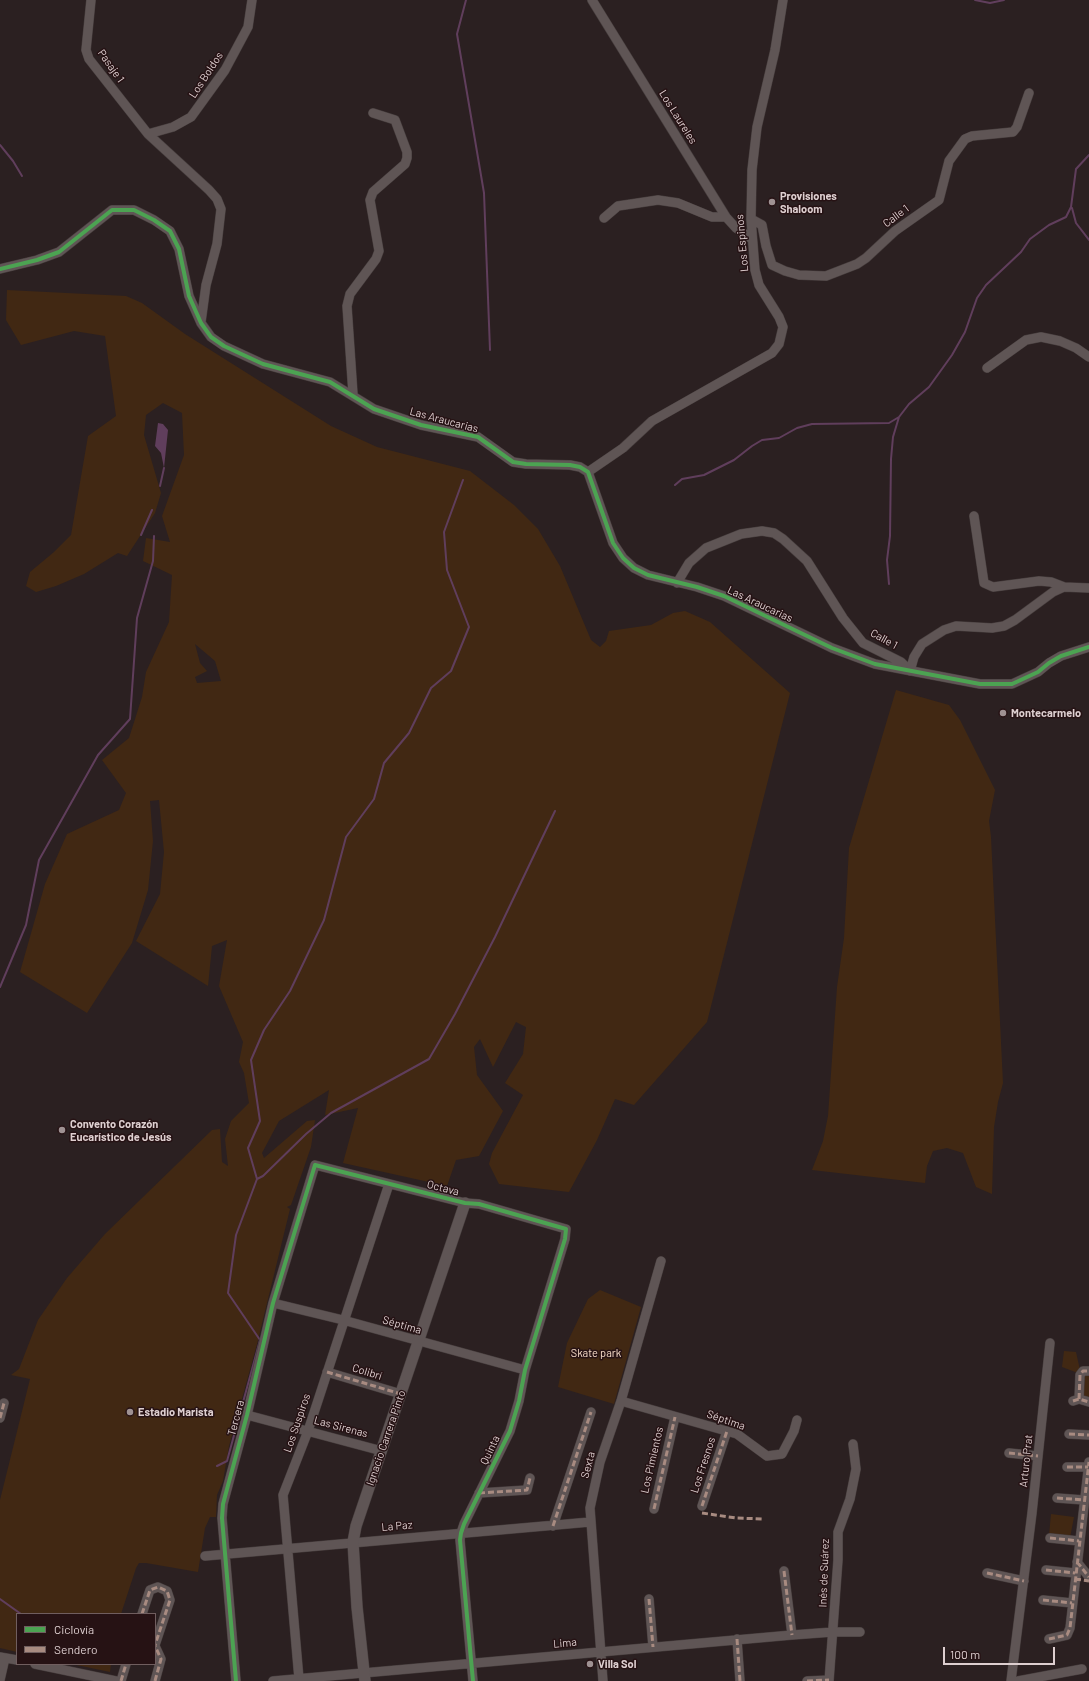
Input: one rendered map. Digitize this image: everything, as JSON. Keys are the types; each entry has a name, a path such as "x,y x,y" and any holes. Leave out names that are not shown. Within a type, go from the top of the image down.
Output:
{"street":[{"name":"Pasaje 1","path":"91,0 86,50 89,59 148,134 218,199 221,209 217,244 206,285 201,323"},
{"name":"Los Boldos","path":"148,134 173,127 192,117 225,70 245,33 248,27 252,0"},
{"name":"Los Laureles","path":"592,0 726,217 736,228 752,239"},
{"name":"Los Espinos","path":"588,472 623,448 652,421 772,353 779,344 783,327 779,317 760,285 755,270 751,218 752,170 757,127 775,50 783,0"},
{"name":"Calle 1","path":"751,218 762,225 766,246 772,265 785,271 805,276 826,276 857,264 866,258 895,231 939,200 948,162 965,139 972,136 1014,132 1017,128 1029,93"},
{"path":"353,394 347,306 350,294 376,260 379,251 370,200 373,192 405,164 407,158 407,152 395,120 373,112"},
{"path":"604,218 618,206 658,200 678,203 712,217 726,217"},
{"name":"Las Araucarias","path":"0,269 36,260 59,252 112,210 134,210 154,220 170,232 179,249 189,296 201,323 211,337 264,364 330,382 353,394 374,409 421,425 478,437 512,462 526,464 570,465 580,467 588,472 613,544 623,558 634,568 648,576 724,596 832,648 875,664 980,684 1012,684 1038,672 1061,656 1089,647"},
{"path":"987,368 1026,340 1041,337 1060,341 1076,348 1089,357"},
{"path":"974,516 984,583 993,587 1039,581 1051,582 1064,587 1089,588"},
{"name":"Calle 1","path":"677,583 689,563 706,548 741,534 762,531 774,533 783,539 807,561 843,618 864,643 901,662 910,671"},
{"path":"910,671 914,657 922,644 931,636 956,626 992,628 1004,626 1015,620 1053,592 1064,587"},
{"name":"Octava","path":"315,1165 465,1203 479,1204 566,1229"},
{"name":"Tercera","path":"236,1681 222,1504 247,1415 273,1303 315,1165"},
{"name":"Los Suspiros","path":"299,1679 283,1495 308,1431 343,1320 389,1184"},
{"name":"Ignacio Carrera Pinto","path":"364,1677 357,1607 353,1542 356,1526 465,1203"},
{"name":"Quinta","path":"473,1681 460,1540 461,1533 510,1431 519,1401 525,1370 565,1239 566,1229"},
{"name":"Sexta","path":"603,1681 590,1508 600,1462 621,1401 661,1262"},
{"name":"Séptima","path":"273,1303 343,1320 417,1342 525,1370"},
{"name":"Arturo Prat","path":"1011,1681 1024,1581 1050,1343"},
{"path":"1089,1371 1083,1371 1080,1375 1076,1400 1089,1402"},
{"name":"Colibrí","path":"327,1372 401,1394"},
{"name":"Séptima","path":"621,1401 727,1431 745,1439 763,1455 773,1456 782,1454 794,1431 796,1420"},
{"path":"0,1418 4,1403"},
{"path":"553,1526 591,1412"},
{"name":"Las Sirenas","path":"247,1415 382,1451"},
{"name":"Los Pimientos","path":"654,1509 675,1417"},
{"name":"Los Fresnos","path":"702,1506 727,1431"},
{"path":"1069,1434 1089,1435"},
{"name":"Inés de Suárez","path":"829,1680 838,1560 838,1532 850,1499 856,1469 853,1444"},
{"path":"1009,1453 1038,1456"},
{"path":"1049,1639 1067,1635 1069,1632 1076,1562 1089,1462"},
{"path":"1067,1467 1088,1467"},
{"path":"479,1493 527,1490 530,1478"},
{"path":"1057,1498 1084,1500"},
{"name":"La Paz","path":"205,1556 590,1522"},
{"path":"1050,1538 1079,1541"},
{"path":"1076,1562 1089,1577"},
{"path":"1046,1570 1075,1576 1089,1581"},
{"path":"784,1571 792,1634"},
{"path":"987,1573 1024,1581"},
{"path":"142,1613 150,1590 158,1587 167,1591 170,1600 156,1642"},
{"path":"649,1599 653,1647"},
{"path":"1043,1600 1072,1604"},
{"name":"Lima","path":"273,1681 364,1677 472,1664 792,1634 860,1632"},
{"path":"737,1639 740,1681"},
{"path":"155,1681 161,1659 156,1647"},
{"path":"0,1680 2,1657 16,1660"},
{"path":"40,1665 116,1681"},
{"path":"121,1681 126,1665"},
{"path":"1018,1681 1082,1669"},
{"path":"807,1681 829,1680"}],"green space":[{"path":"7,290 126,296 142,303 185,334 331,426 377,447 470,471 514,505 538,529 560,566 591,640 600,647 606,641 609,631 651,625 673,613 685,611 710,622 790,693 707,1022 634,1105 615,1099 597,1140 569,1192 499,1184 489,1164 492,1153 523,1095 505,1083 523,1054 526,1027 516,1022 493,1067 480,1039 474,1047 477,1075 503,1111 479,1156 456,1160 447,1186 343,1163 358,1108 325,1115 329,1090 279,1121 262,1153 264,1158 307,1121 315,1120 311,1147 291,1205 287,1207 290,1209 257,1344 229,1446 223,1481 217,1495 216,1517 210,1517 205,1528 198,1572 139,1563 121,1613 16,1613 16,1652 0,1648 0,1500 30,1379 11,1375 19,1369 38,1320 67,1278 105,1234 212,1130 220,1129 222,1162 228,1166 225,1139 231,1121 249,1103 244,1073 239,1062 243,1042 219,986 227,940 212,946 208,986 136,941 160,894 164,852 159,800 150,801 153,841 148,890 132,943 87,1013 20,972 45,884 67,834 119,810 126,793 102,760 129,738 142,697 146,672 169,622 172,575 143,561 146,538 170,542 162,516 184,455 182,413 163,403 146,415 144,435 161,493 155,513 127,556 118,553 84,574 56,586 36,592 26,586 30,572 54,552 71,535 88,436 116,416 105,336 74,331 21,345 6,320","holes":["195,644 215,661 221,681 197,683 195,677 207,671 200,663"]},
{"path":"896,690 949,705 960,720 995,790 989,821 1003,1083 994,1127 992,1194 976,1187 963,1153 947,1148 933,1151 927,1166 925,1183 812,1170 823,1141 828,1116 837,987 844,938 849,848"},
{"name":"Skate park","path":"600,1290 641,1307 614,1404 558,1387 567,1343 588,1299"},
{"path":"1064,1351 1076,1352 1080,1370 1078,1373 1062,1367"},
{"path":"1085,1374 1089,1374 1089,1398 1083,1398"},
{"path":"1051,1514 1074,1517 1070,1538 1049,1535"},
{"path":"77,1665 111,1665 110,1672"}],"shaded area":[{"path":"158,423 163,424 168,430 164,468 161,453 155,446"}],"waterway":[{"path":"466,0 457,34 484,193 490,350"},
{"path":"975,0 990,3 1004,0"},
{"path":"0,145 13,161 22,176"},
{"path":"889,584 887,560 890,536 891,459 893,437 899,417 909,404 929,387 952,355 965,332 977,298 986,285 1021,252 1030,239 1049,225 1066,217 1071,207 1076,169 1089,155"},
{"path":"1072,208 1076,223 1089,240"},
{"path":"675,485 682,479 704,475 734,460 762,440 779,438 797,428 812,424 889,423 899,417"},
{"path":"160,486 164,468"},
{"path":"217,1466 227,1461 260,1340 228,1293 236,1235 257,1179 248,1148 260,1121 251,1060 264,1030 290,991 324,920 346,837 374,799 384,763 409,733 431,688 451,671 469,627 447,570 444,532 463,480"},
{"path":"141,535 152,510"},
{"path":"0,987 26,925 39,860 98,755 130,719 137,618 153,561 154,536"},
{"path":"257,1179 263,1176 306,1134 331,1113 429,1059 455,1014 495,937 555,811"},
{"path":"0,1599 20,1613"}],"marked path":[{"path":"1079,1399 1080,1375 1083,1371 1089,1371"},
{"path":"327,1372 401,1394"},
{"path":"1073,1401 1079,1399 1089,1402"},
{"path":"0,1418 4,1403"},
{"path":"553,1526 591,1412"},
{"path":"654,1509 675,1417"},
{"path":"702,1506 727,1431"},
{"path":"1069,1434 1089,1435"},
{"path":"1009,1453 1038,1456"},
{"path":"1049,1639 1067,1635 1070,1628 1089,1462"},
{"path":"1067,1467 1088,1467"},
{"path":"479,1493 527,1490 530,1478"},
{"path":"1057,1498 1084,1500"},
{"path":"702,1513 736,1518 763,1519"},
{"path":"1050,1538 1079,1541"},
{"path":"1077,1562 1089,1577"},
{"path":"1046,1570 1075,1573"},
{"path":"784,1571 792,1635"},
{"path":"987,1573 1024,1581"},
{"path":"1075,1579 1089,1581"},
{"path":"142,1613 150,1590 158,1587 167,1591 170,1600 156,1642"},
{"path":"649,1599 653,1647"},
{"path":"1043,1600 1072,1603"},
{"path":"737,1639 740,1681"},
{"path":"155,1681 161,1659 156,1648"},
{"path":"121,1681 126,1665"},
{"path":"807,1681 829,1680"}],"cycle path":[{"path":"0,269 37,260 59,252 112,210 134,210 154,220 170,231 179,249 189,296 201,323 211,337 224,346 263,364 330,382 374,409 421,425 478,437 513,462 526,464 570,465 580,467 588,472 613,543 623,558 634,568 648,575 697,587 724,596 832,648 875,664 980,684 1012,684 1038,672 1061,656 1089,647"},
{"path":"236,1681 222,1518 223,1504 247,1415 273,1303 315,1165 465,1203 479,1204 566,1229 565,1239 525,1370 519,1401 510,1431 461,1533 460,1540 473,1681"}],"place":[{"name":"Provisiones Shaloom","path":"772,202"},
{"name":"Montecarmelo","path":"1003,713"},
{"name":"Convento Corazón Eucarístico de Jesús","path":"62,1130"},
{"name":"Estadio Marista","path":"130,1412"},
{"name":"Villa Sol","path":"590,1664"}]}
